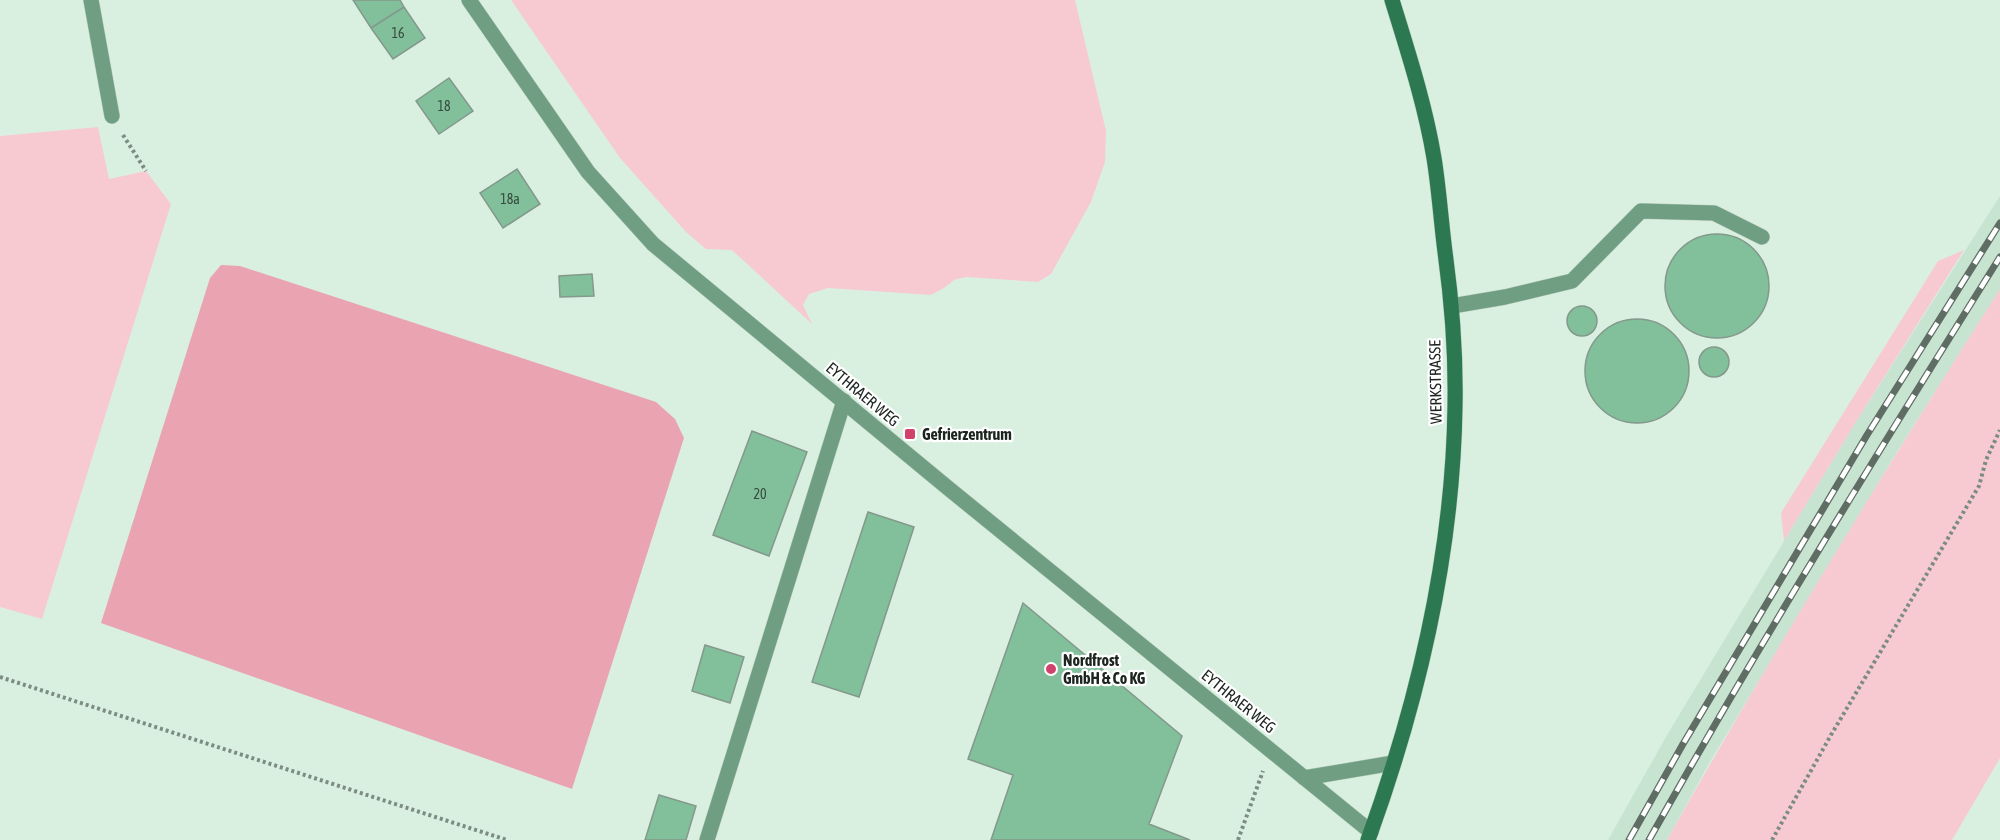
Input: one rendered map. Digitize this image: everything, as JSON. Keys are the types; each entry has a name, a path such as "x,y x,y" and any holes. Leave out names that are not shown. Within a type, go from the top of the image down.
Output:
{"main road":[{"name":"WERKSTRASSE","path":"1370,836 1411,708 1439,579 1451,484 1456,405 1452,306 1433,157 1413,68 1392,0"}],"street":[{"path":"91,0 112,116"},
{"name":"EYTHRAER WEG","path":"469,0 588,172 653,244 1304,778 1370,836"},
{"path":"1452,306 1505,297 1572,281 1641,211 1714,213 1762,237"},
{"path":"707,840 843,401"},
{"path":"1304,778 1393,763"}],"path":[{"path":"112,116 146,171"},
{"path":"1772,840 1979,486 1986,460 2000,430"},
{"path":"0,677 507,840"},
{"path":"1238,840 1263,771"}],"shaded area":[{"path":"511,0 1075,0 1106,131 1105,162 1091,202 1051,274 1038,282 966,277 954,280 931,295 828,288 809,294 803,305 812,324 732,250 706,249 686,232 620,158"},
{"path":"98,127 109,179 146,171 171,204 42,619 0,607 0,136"},
{"path":"2000,196 2000,289 1897,452 1711,760 1667,840 1608,840 1667,735 1854,425"},
{"path":"1964,250 1784,541 1781,513 1938,261"},
{"path":"221,265 240,266 656,402 675,419 684,438 572,789 101,623 210,278"},
{"path":"2000,289 2000,758 1952,840 1667,840 1830,562"}],"building":[{"path":"353,0 400,0 404,7 371,28"},
{"path":"404,7 425,38 393,59 371,28"},
{"path":"449,78 473,111 439,134 416,101"},
{"path":"517,169 540,204 503,228 480,193"},
{"path":"1717,234 1737,238 1754,249 1765,266 1769,286 1765,306 1754,323 1737,334 1717,338 1697,334 1680,323 1669,306 1665,286 1669,266 1680,249 1697,238"},
{"path":"592,274 594,296 560,297 559,276"},
{"path":"1582,306 1588,307 1596,315 1596,327 1588,335 1582,336 1576,335 1568,327 1567,321 1568,315 1576,307"},
{"path":"1637,319 1657,323 1674,334 1685,351 1689,371 1685,391 1674,408 1657,419 1637,423 1617,419 1600,408 1589,391 1585,371 1589,351 1600,334 1617,323"},
{"path":"1714,347 1724,352 1729,362 1724,372 1714,377 1704,372 1699,362 1704,352"},
{"path":"752,431 807,452 769,556 713,535"},
{"path":"868,512 914,527 859,697 812,682"},
{"name":"Nordfrost GmbH & Co KG","path":"1023,603 1182,736 1149,824 1190,840 991,840 1013,775 968,759"},
{"path":"705,645 744,657 730,703 692,691"},
{"path":"659,795 696,806 686,840 645,840"}],"railway":[{"path":"1629,840 1683,744 1867,435 2000,223"},
{"path":"1649,840 1777,619 2000,257"}],"place":[{"name":"Gefrierzentrum","path":"910,434"},
{"name":"Nordfrost GmbH & Co KG","path":"1051,669"}]}
